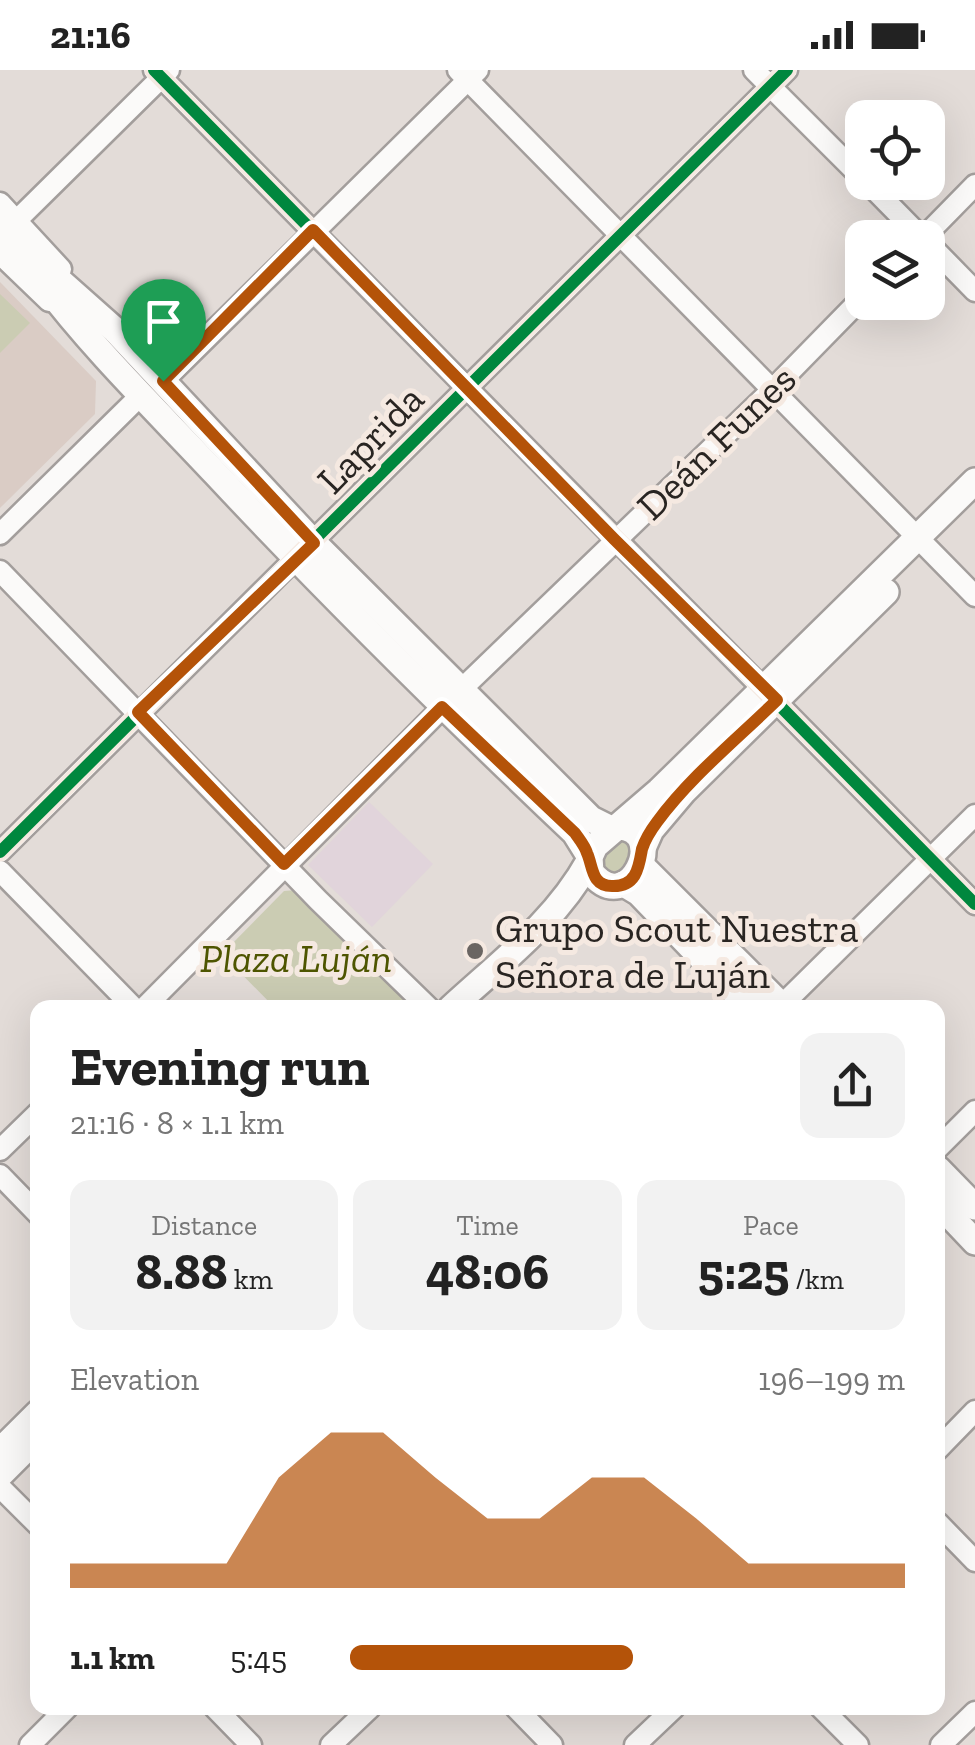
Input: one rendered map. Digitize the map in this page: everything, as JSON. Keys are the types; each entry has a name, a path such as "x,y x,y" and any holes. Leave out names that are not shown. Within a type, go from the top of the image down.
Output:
{"main road":[{"path":"7,235 115,330 152,388"},
{"path":"7,235 80,330 152,388 304,551 452,698 575,833 596,878 630,871"},
{"path":"923,545 975,480"},
{"path":"460,1000 550,918 574,890 595,846 770,693 923,545 975,504"},
{"path":"482,1000 569,913 630,871 651,830 770,693"},
{"path":"452,698 591,819 637,832 630,871 639,893 742,1000"},
{"path":"630,871 773,1000"},
{"path":"945,1176 975,1207"},
{"path":"945,1210 975,1242"},
{"path":"0,1451 30,1421"},
{"path":"0,1475 30,1446"}],"street":[{"path":"754,70 845,160"},
{"name":"Laprida","path":"0,852 787,70"},
{"path":"7,235 161,72 975,904"},
{"path":"0,534 313,230 468,73 619,235 975,596"},
{"path":"942,220 975,185"},
{"path":"885,200 905,220"},
{"path":"0,203 7,235"},
{"path":"945,260 975,291"},
{"name":"Deán Funes","path":"152,1000 452,698 845,315"},
{"path":"0,571 421,1000"},
{"path":"788,1000 975,815"},
{"path":"0,871 126,1000"},
{"path":"945,1141 975,1111"},
{"path":"0,1150 30,1121"},
{"path":"0,1175 30,1206"},
{"path":"945,1441 975,1411"},
{"path":"0,1487 30,1517"},
{"path":"945,1530 975,1561"},
{"path":"942,1745 975,1712"},
{"path":"30,1745 60,1715"},
{"path":"222,1715 251,1745"},
{"path":"331,1745 363,1715"},
{"path":"523,1715 552,1745"},
{"path":"636,1745 667,1715"},
{"path":"828,1715 858,1745"}],"shaded area":[{"path":"0,282 96,381 95,414 0,508"},
{"path":"369,802 433,864 372,927 308,865"}],"green space":[{"path":"0,294 30,323 0,353"},
{"path":"617,837 637,846 621,875 608,878 597,858"},
{"name":"Plaza Luján","path":"297,890 409,1000 267,1000 222,954 284,891"}],"cycle path":[{"path":"154,70 975,904"},
{"path":"0,852 787,70"}],"place":[{"name":"Grupo Scout Nuestra Señora de Luján","path":"475,951"}],"route":[{"path":"313,230 777,700 661,816 642,848 642,866 624,884 613,886 596,878 591,872 590,857 575,833 442,707 284,864 138,712 314,543 163,381 313,230"}]}
